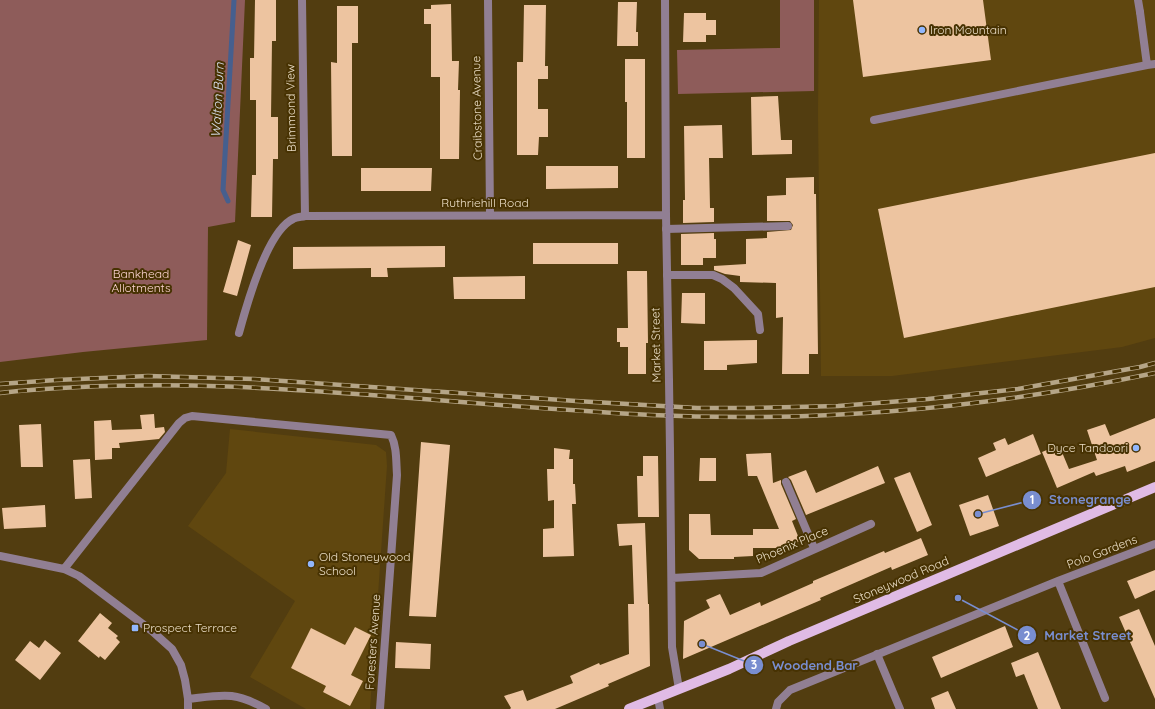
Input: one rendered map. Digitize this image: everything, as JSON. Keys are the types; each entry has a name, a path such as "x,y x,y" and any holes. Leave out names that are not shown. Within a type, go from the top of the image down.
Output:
{"main road":[{"name":"Stoneywood Road","path":"629,709 1155,487"}],"street":[{"name":"Brimmond View","path":"302,0 305,216"},
{"name":"Craibstone Avenue","path":"488,0 490,216"},
{"name":"Market Street","path":"665,0 666,229 672,647 679,689"},
{"path":"874,120 1151,65 1138,0"},
{"name":"Ruthriehill Road","path":"305,216 666,215"},
{"path":"239,333 247,304 272,243 282,228 293,219 305,216"},
{"path":"666,229 788,226"},
{"path":"667,275 713,275 722,278 734,288 758,314 760,330"},
{"name":"Foresters Avenue","path":"64,569 179,423 185,418 192,416 391,434 396,451 397,475 380,709"},
{"path":"786,482 814,548"},
{"name":"Phoenix Place","path":"672,578 761,573 814,548 871,524"},
{"name":"Polo Gardens","path":"776,709 778,702 790,690 1058,581 1155,544"},
{"path":"0,556 64,569 80,576 152,631 172,649 180,665 186,680 188,709"},
{"name":"Polo Gardens","path":"1058,581 1104,698"},
{"path":"877,654 900,709"},
{"path":"188,699 215,695 237,696 266,709"},
{"path":"658,698 660,709"}],"shaded area":[{"path":"819,0 1155,0 1155,338 1122,347 892,376 821,376 818,113"},
{"name":"Old Stoneywood School","path":"230,429 376,445 386,452 387,466 370,709 306,709 250,677 295,601 188,526 226,473"}],"green space":[{"name":"Bankhead Allotments","path":"0,0 245,0 235,222 208,227 207,340 0,362"},
{"path":"780,0 814,0 814,91 678,94 677,50 780,48"}],"building":[{"path":"255,0 276,0 276,41 272,41 271,117 278,117 278,159 273,159 272,217 251,217 252,175 256,175 256,100 250,100 250,58 254,58"},
{"name":"Iron Mountain","path":"853,0 983,0 991,60 863,77"},
{"path":"618,2 637,2 636,32 638,32 638,46 617,46"},
{"path":"451,4 452,61 459,61 459,159 440,159 440,77 431,77 431,24 424,24 424,9 431,9 431,5"},
{"path":"524,5 546,5 545,66 548,66 548,79 538,79 538,109 548,109 548,137 539,137 538,155 517,155 517,62 523,62"},
{"path":"337,6 358,6 358,43 352,43 352,156 332,156 331,62 337,63"},
{"path":"684,13 706,13 706,20 716,20 716,35 706,35 706,42 683,42"},
{"path":"625,59 645,59 645,158 627,158"},
{"path":"778,96 781,140 792,140 792,154 752,155 751,97"},
{"path":"722,125 723,158 709,158 710,208 714,208 714,222 683,223 683,200 685,200 684,126"},
{"path":"1155,153 1155,287 904,338 878,209"},
{"path":"546,166 618,166 618,188 546,189"},
{"path":"361,168 432,168 431,191 361,191"},
{"path":"814,177 814,194 816,194 818,354 809,354 809,374 782,374 783,317 776,318 776,283 740,282 740,276 725,274 714,270 714,266 746,264 746,239 767,238 767,232 791,230 793,225 790,221 767,221 767,196 786,195 786,178"},
{"path":"714,233 714,239 716,239 716,258 703,258 703,265 681,265 681,234"},
{"path":"238,240 251,245 237,296 223,292"},
{"path":"533,243 618,243 618,264 533,264"},
{"path":"445,246 445,267 387,268 388,277 371,277 371,268 293,269 293,247"},
{"path":"627,271 647,271 648,343 646,343 646,374 628,374 628,347 620,347 620,342 617,342 617,328 628,328"},
{"path":"525,276 525,299 454,299 453,277"},
{"path":"682,293 705,293 705,324 681,323"},
{"path":"757,340 757,363 727,365 727,370 704,370 704,341"},
{"path":"154,414 155,428 164,427 165,432 159,439 119,443 120,448 112,448 112,459 95,460 94,421 111,420 112,430 142,429 140,415"},
{"path":"1155,418 1155,461 1127,472 1125,466 1096,476 1094,472 1057,488 1042,452 1059,445 1069,469 1097,460 1087,430 1105,424 1110,436"},
{"path":"41,424 43,467 21,467 19,425"},
{"path":"1033,434 1041,454 986,477 978,458 996,450 993,443 1005,438 1008,445"},
{"path":"421,442 450,445 436,617 409,616"},
{"path":"554,448 570,450 569,459 573,459 573,484 575,484 576,504 572,504 574,556 543,557 543,529 554,528 554,500 548,501 547,469 554,469"},
{"path":"771,453 773,483 781,480 781,484 796,519 792,521 800,541 783,548 753,548 753,556 734,557 734,559 699,559 689,550 689,514 710,514 711,535 753,535 753,529 779,529 757,476 748,476 746,454"},
{"path":"643,456 658,456 659,517 638,517 637,476 643,476"},
{"path":"700,458 716,458 716,481 699,481"},
{"path":"90,459 92,498 75,499 73,460"},
{"path":"878,466 885,483 806,515 791,480 788,477 806,470 816,493"},
{"path":"910,472 932,525 917,532 894,478"},
{"path":"988,495 999,526 970,536 959,505"},
{"path":"45,505 46,527 4,529 2,508"},
{"path":"645,523 650,666 608,684 609,686 555,709 510,709 511,708 504,696 523,690 527,701 573,683 570,676 599,663 600,665 629,654 628,604 634,604 632,545 619,546 617,524"},
{"path":"921,538 928,555 892,570 891,567 820,598 821,600 683,659 684,621 710,608 706,600 720,594 730,615 760,602 761,606 813,583 813,581 884,551 885,553"},
{"path":"1155,570 1155,590 1135,599 1127,581"},
{"path":"1139,609 1155,646 1155,699 1119,617"},
{"path":"100,613 112,623 108,628 118,636 116,638 120,642 105,660 100,656 99,658 78,641"},
{"path":"1005,626 1013,647 941,678 932,657"},
{"path":"355,627 371,635 351,675 363,681 350,706 323,692 326,686 291,668 311,628 345,645"},
{"path":"45,640 61,653 40,680 15,660 30,641 39,648"},
{"path":"396,642 431,644 430,669 395,668"},
{"path":"1038,652 1061,709 1038,709 1024,674 1016,677 1011,663"},
{"path":"948,691 956,709 935,709 931,698"}],"waterway":[{"name":"Walton Burn","path":"228,201 223,190 234,0"}],"railway":[{"path":"0,384 148,376 254,379 576,401 697,408 748,408 838,406 928,399 1018,389 1155,363"},
{"path":"0,393 82,387 163,385 245,387 651,415 778,417 904,410 967,404 1093,385 1155,373"}],"place":[{"name":"Iron Mountain","path":"922,30"},
{"name":"Dyce Tandoori","path":"1136,448"},
{"name":"Stonegrange","path":"978,514"},
{"name":"Old Stoneywood School","path":"311,564"},
{"name":"Market Street","path":"958,598"},
{"name":"Prospect Terrace","path":"135,628"},
{"name":"Woodend Bar","path":"702,644"}]}
